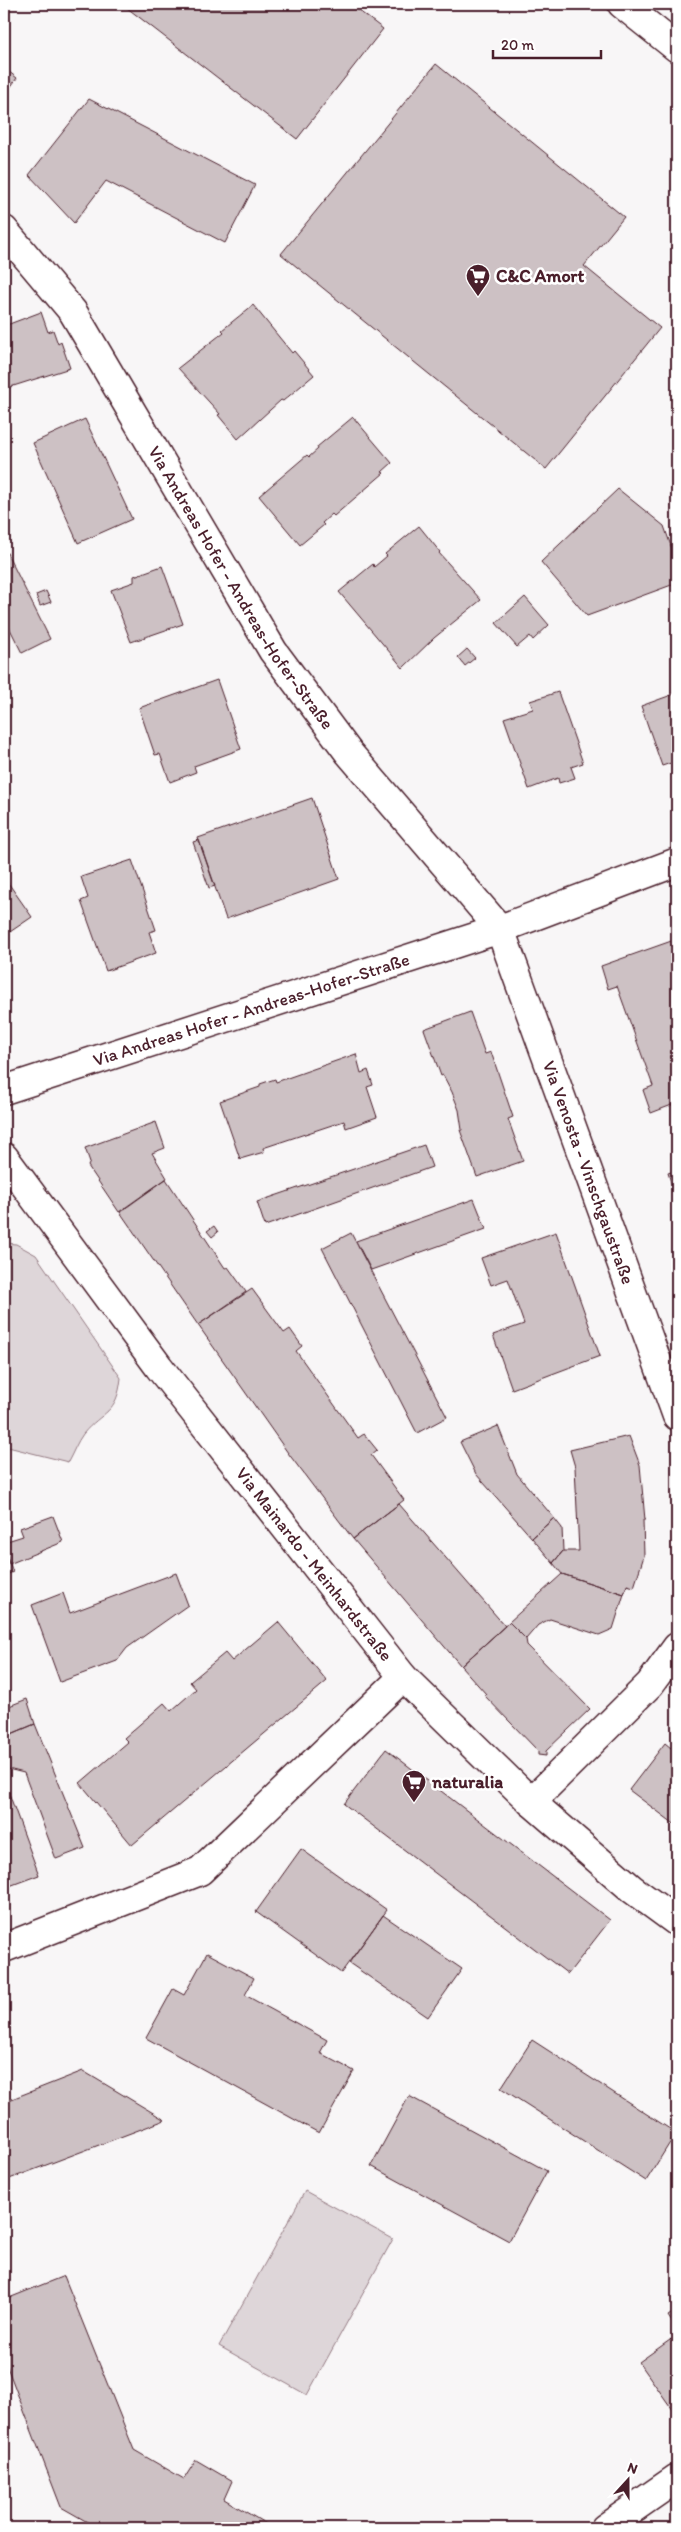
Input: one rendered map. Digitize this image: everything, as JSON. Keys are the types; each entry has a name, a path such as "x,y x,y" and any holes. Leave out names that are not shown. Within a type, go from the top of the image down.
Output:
{"street":[{"path":"622,4 677,48"},
{"name":"Via Andreas Hofer - Andreas-Hofer-Straße","path":"4,230 73,312 273,651 349,753 500,929"},
{"name":"Via Andreas Hofer - Andreas-Hofer-Straße","path":"4,1090 500,929 677,862"},
{"name":"Via Venosta - Vinschgaustraße","path":"500,929 677,1416"},
{"name":"Via Mainardo - Meinhardstraße","path":"4,1157 159,1367 403,1678 531,1802 632,1889 677,1922"},
{"path":"531,1802 650,1684 677,1647"},
{"path":"4,1948 200,1871 403,1678"},
{"path":"605,2528 677,2478"}],"shaded area":[{"path":"4,1243 16,1244 36,1255 121,1378 119,1390 112,1406 83,1434 68,1462 4,1446"},
{"path":"305,2191 393,2239 307,2395 219,2346"}],"building":[{"path":"122,4 350,4 383,29 297,139"},
{"name":"C&C Amort","path":"436,64 624,217 584,266 660,328 546,469 281,254"},
{"path":"4,68 17,78 4,96"},
{"path":"89,99 255,185 225,243 106,181 74,223 29,175"},
{"path":"253,305 292,353 294,351 314,375 283,401 281,400 238,439 218,415 220,414 178,368 224,332 222,330"},
{"path":"41,312 48,332 53,330 58,344 61,342 70,368 4,389 4,326"},
{"path":"353,417 392,463 382,472 384,473 334,516 332,514 322,523 324,525 300,545 259,496 307,455 309,457 318,449 317,447"},
{"path":"85,419 132,519 78,543 33,443"},
{"path":"618,489 664,526 677,563 677,583 587,616 541,562"},
{"path":"419,526 439,553 481,600 434,638 403,668 339,592 373,564 374,567 387,556 385,554"},
{"path":"4,547 50,639 22,653 4,617"},
{"path":"162,566 183,624 131,642 111,590 134,582 134,576"},
{"path":"46,591 51,602 40,606 36,595"},
{"path":"525,597 549,625 533,640 530,636 517,647 496,623"},
{"path":"467,649 475,658 465,666 458,657"},
{"path":"217,680 241,749 194,766 196,772 170,782 160,754 155,755 139,708"},
{"path":"558,692 583,763 571,767 575,778 559,783 558,778 529,789 504,718 533,709 530,701"},
{"path":"677,693 677,761 662,766 641,706"},
{"path":"312,798 339,879 226,919 198,838"},
{"path":"199,840 215,886 209,888 193,842"},
{"path":"132,860 156,930 149,932 156,953 106,971 81,901 88,898 81,877"},
{"path":"4,877 32,917 4,936"},
{"path":"677,939 677,1103 651,1113 643,1090 653,1086 617,986 608,989 601,966"},
{"path":"470,1012 485,1054 491,1052 513,1117 508,1119 523,1161 477,1177 460,1130 462,1130 459,1110 443,1075 441,1076 424,1029"},
{"path":"356,1054 361,1073 368,1070 373,1085 367,1087 377,1117 346,1128 344,1121 263,1148 264,1152 240,1159 220,1101 260,1087 260,1084 275,1079 276,1082"},
{"path":"156,1122 165,1148 152,1153 167,1178 119,1212 88,1166 90,1162 85,1148"},
{"path":"424,1145 432,1167 265,1226 257,1202"},
{"path":"677,1170 677,1200 668,1173"},
{"path":"166,1179 225,1268 228,1267 246,1292 198,1325 120,1212"},
{"path":"474,1199 486,1229 371,1270 356,1241"},
{"path":"214,1226 218,1232 212,1237 207,1231"},
{"path":"556,1232 600,1356 512,1389 493,1335 524,1324 508,1279 491,1285 481,1258"},
{"path":"351,1233 447,1417 417,1433 322,1248"},
{"path":"252,1289 284,1333 290,1329 302,1346 296,1351 358,1438 364,1434 377,1450 371,1455 404,1500 353,1539 288,1453 198,1325"},
{"path":"498,1426 517,1474 554,1518 532,1538 476,1474 460,1442"},
{"path":"629,1436 640,1465 645,1520 643,1520 644,1556 634,1587 627,1585 624,1594 562,1574 553,1563 563,1551 579,1551 575,1467 570,1450"},
{"path":"399,1504 505,1626 461,1666 353,1539"},
{"path":"53,1516 63,1542 9,1564 4,1542 23,1536 20,1528"},
{"path":"554,1518 562,1528 563,1551 553,1563 532,1538"},
{"path":"4,1549 13,1572 4,1576"},
{"path":"176,1573 188,1605 127,1648 117,1661 60,1682 32,1605 63,1593 70,1613"},
{"path":"562,1574 624,1594 613,1629 599,1635 550,1619 538,1625 526,1639 509,1622"},
{"path":"278,1622 327,1681 132,1845 80,1783 128,1742 124,1738 164,1703 171,1711 196,1689 190,1682 225,1653 232,1661"},
{"path":"509,1622 526,1639 527,1645 590,1709 546,1751 546,1756 538,1755 538,1751 484,1695 486,1694 461,1666"},
{"path":"27,1699 35,1724 4,1737 4,1708"},
{"path":"35,1724 85,1848 56,1859 24,1773 4,1768 4,1737"},
{"path":"665,1743 671,1748 673,1745 677,1748 677,1826 629,1790"},
{"path":"386,1749 610,1920 568,1974 344,1804"},
{"path":"7,1788 39,1875 4,1888 4,1790"},
{"path":"301,1849 387,1910 341,1973 256,1912"},
{"path":"383,1915 462,1969 428,2017 349,1963"},
{"path":"207,1953 254,1978 245,1995 327,2040 320,2053 354,2071 319,2133 146,2038 173,1989 184,1995"},
{"path":"532,2040 676,2133 646,2181 501,2088"},
{"path":"83,2071 165,2120 4,2181 4,2102"},
{"path":"409,2096 547,2171 509,2241 371,2166"},
{"path":"64,2276 134,2450 184,2479 196,2460 232,2481 224,2499 273,2528 98,2528 61,2507 4,2359 4,2300"},
{"path":"677,2310 677,2330 668,2316"},
{"path":"677,2335 677,2416 639,2362"}],"place":[{"name":"C&C Amort","path":"478,297"},
{"name":"naturalia","path":"414,1803"}]}
